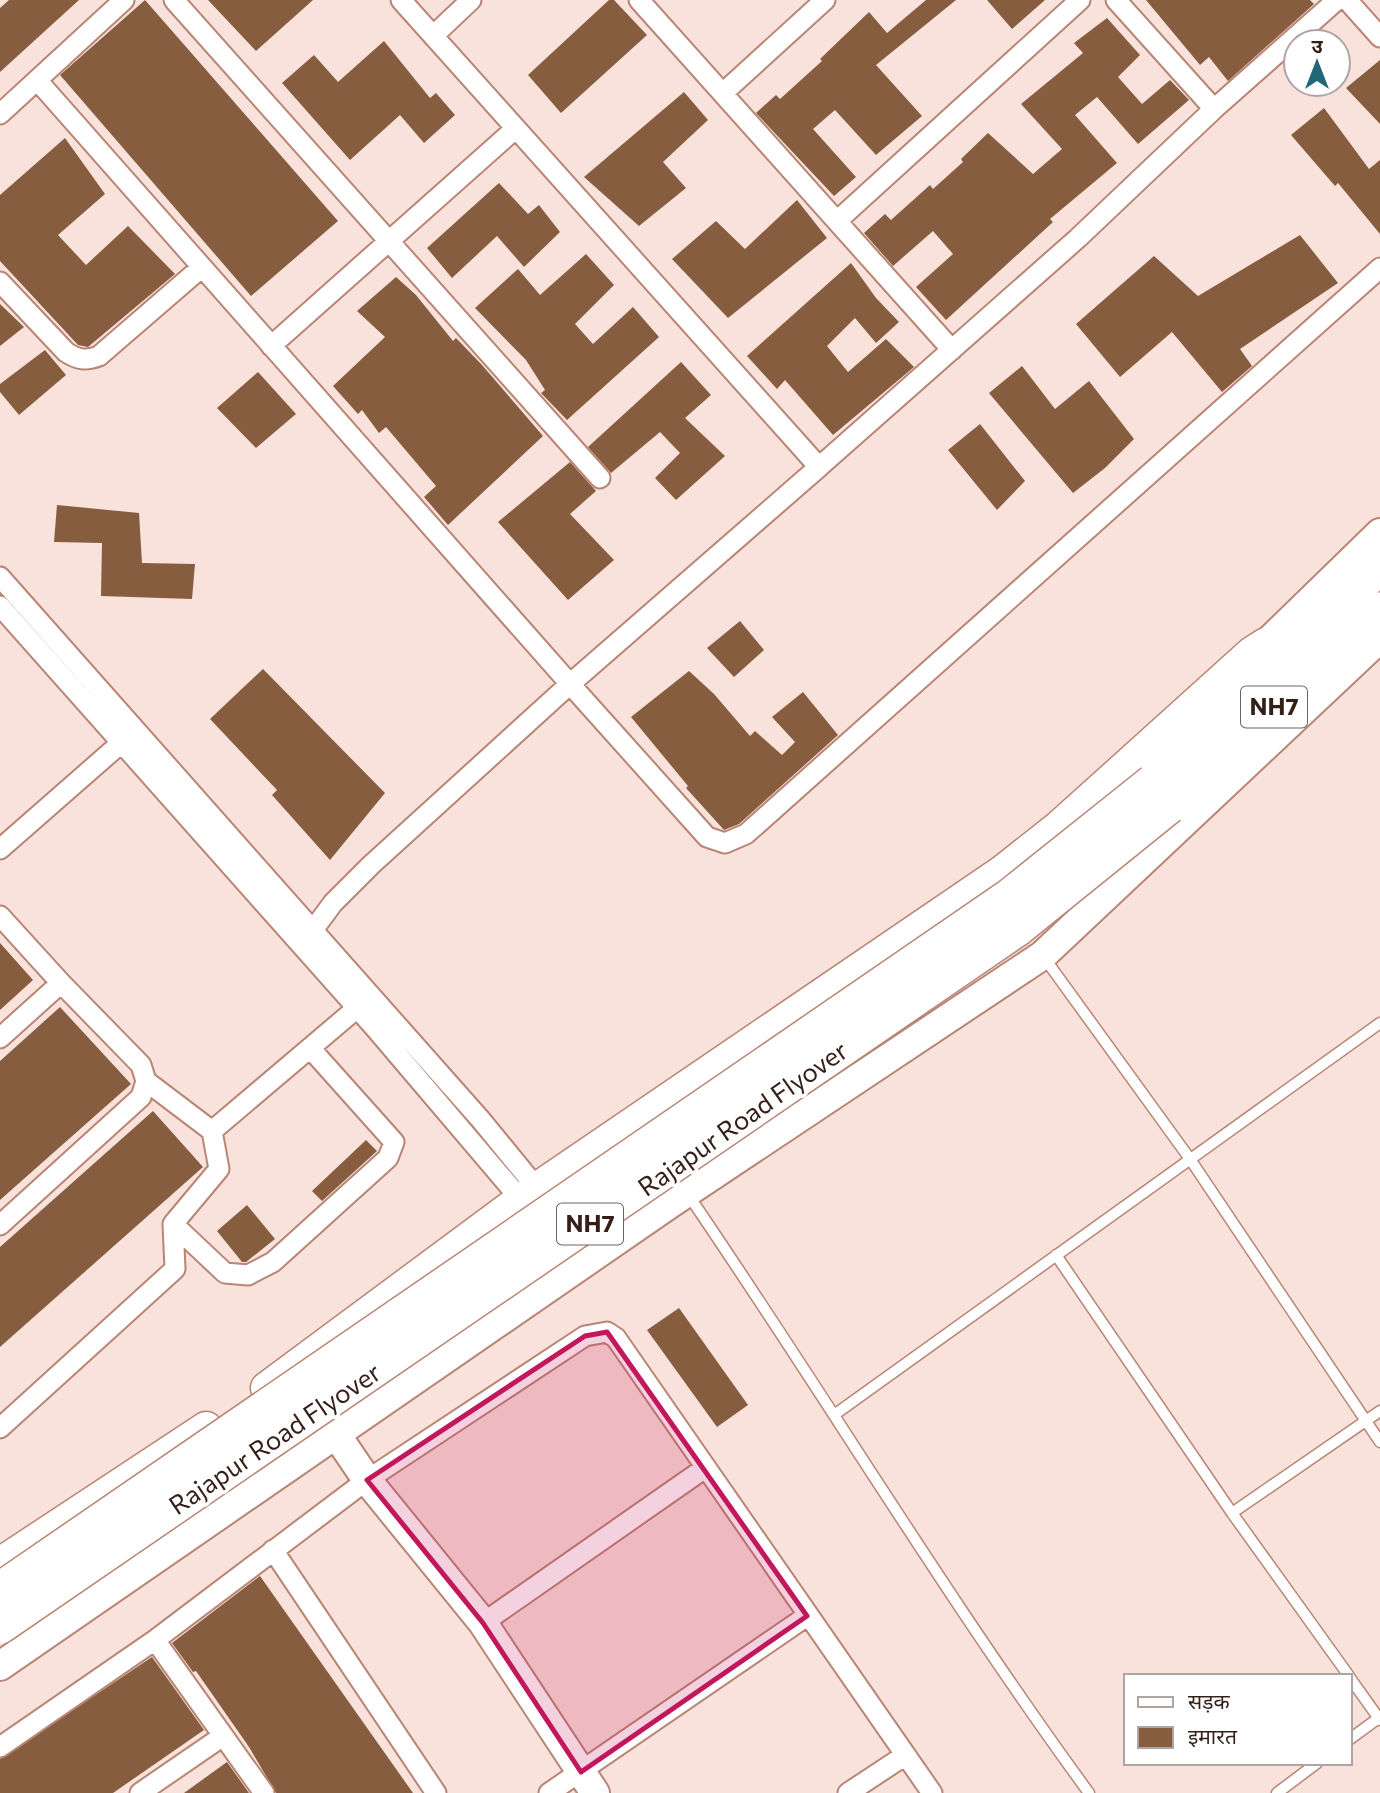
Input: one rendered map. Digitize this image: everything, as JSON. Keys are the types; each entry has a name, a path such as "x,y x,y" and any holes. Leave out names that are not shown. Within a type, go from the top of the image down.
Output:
{"highway":[{"name":"NH7","path":"1283,644 1380,566"},
{"name":"Rajapur Road Flyover","path":"0,1626 1007,936 1161,794 1380,610"},
{"name":"Rajapur Road Flyover","path":"0,1590 1161,794 1283,644"}],"main road":[{"path":"0,1564 290,1370 1002,872 1059,827 1252,653 1283,644"}],"street":[{"path":"0,114 124,0"},
{"path":"174,0 600,478"},
{"path":"401,0 819,467"},
{"path":"433,36 471,0"},
{"path":"639,0 952,350"},
{"path":"723,93 825,0"},
{"path":"837,221 1080,0"},
{"path":"1116,0 1214,109"},
{"path":"313,930 333,903 371,865 570,684 1079,238 1214,109 1337,0"},
{"path":"1347,0 1380,37"},
{"path":"37,80 707,836 725,843 746,834 1380,268"},
{"path":"271,346 514,129"},
{"path":"0,282 66,352 75,358 87,360 99,356 202,267"},
{"path":"1283,644 1380,533"},
{"path":"0,577 313,930 534,1199 584,1264"},
{"path":"0,606 357,1008 534,1199"},
{"path":"0,1666 687,1192 1043,955 1380,638"},
{"path":"0,849 136,730"},
{"path":"0,916 141,1065 146,1081 141,1097 0,1225"},
{"path":"0,1038 61,983"},
{"path":"212,1131 357,1008"},
{"path":"173,1224 225,1273 248,1275 273,1262 388,1158 394,1142 310,1048"},
{"path":"0,1428 175,1269 173,1224 219,1169 212,1131 146,1081"},
{"path":"0,1747 155,1640 367,1480 596,1332 607,1332 616,1338 932,1793"},
{"path":"290,1370 367,1480 483,1623 588,1783"},
{"path":"483,1623 705,1468"},
{"path":"273,1550 436,1793"},
{"path":"549,1793 588,1783 807,1616"},
{"path":"155,1640 264,1793"},
{"path":"140,1793 223,1736"},
{"path":"848,1793 904,1756"}],"lane":[{"path":"1043,955 1190,1159 1380,1442"},
{"path":"834,1415 1380,1023"},
{"path":"687,1192 955,1604 1089,1793"},
{"path":"1056,1255 1232,1513 1348,1674"},
{"path":"1232,1513 1380,1411"},
{"path":"1352,1680 1380,1718 1352,1738"},
{"path":"1277,1793 1314,1765"}],"highlighted area":[{"path":"607,1332 807,1616 581,1772 483,1623 367,1480 585,1336"}],"building":[{"path":"9,0 79,0 0,72 0,8"},
{"path":"145,0 338,221 251,296 60,75"},
{"path":"208,0 313,0 256,51"},
{"path":"609,0 614,0 647,35 561,113 528,75"},
{"path":"926,0 956,0 876,65 922,116 876,155 835,110 813,129 856,177 834,196 756,113 776,95 780,99 822,61 820,59 869,12 887,33"},
{"path":"987,0 1045,0 1012,29"},
{"path":"1146,0 1310,0 1314,4 1287,28 1282,28 1282,33 1228,81 1209,57 1200,65"},
{"path":"1107,18 1140,55 1118,77 1142,104 1170,80 1189,100 1138,144 1097,97 1075,115 1117,163 1050,219 1053,222 946,320 916,287 953,254 933,231 893,266 864,233 885,214 891,220 930,185 933,189 963,162 961,159 988,133 1033,174 1062,149 1021,104 1083,53 1074,43"},
{"path":"384,41 430,98 436,93 455,115 424,143 400,115 350,160 282,83 314,55 338,82"},
{"path":"1380,60 1380,124 1352,94 1352,83"},
{"path":"684,92 708,120 663,162 686,188 639,226 584,177"},
{"path":"1324,108 1369,169 1380,160 1380,234 1338,183 1335,186 1291,135"},
{"path":"65,138 105,194 58,235 86,265 128,226 175,274 88,347 78,345 0,261 0,195"},
{"path":"499,183 528,214 539,205 560,232 524,267 497,236 452,278 427,248"},
{"path":"797,200 827,238 728,318 672,259 716,221 745,249"},
{"path":"1300,235 1338,283 1240,349 1252,366 1222,392 1172,332 1120,377 1076,324 1154,256 1198,296"},
{"path":"586,254 614,285 575,324 593,344 633,307 659,337 567,420 541,393 545,390 526,360 475,308 518,269 540,295"},
{"path":"851,263 876,298 899,322 876,343 855,318 827,346 848,372 886,339 914,367 833,435 785,380 777,389 747,356"},
{"path":"396,277 416,295 453,341 456,338 482,365 543,436 448,525 424,497 436,486 386,427 379,433 362,410 358,414 333,386 385,337 357,311"},
{"path":"0,304 24,327 0,346"},
{"path":"45,350 66,375 19,415 0,392 0,384"},
{"path":"681,362 711,395 685,418 725,456 676,500 655,478 680,453 660,432 611,473 588,447"},
{"path":"1022,366 1055,409 1089,381 1134,439 1105,468 1073,493 989,393"},
{"path":"258,372 296,414 256,448 217,408"},
{"path":"980,424 1025,481 997,510 948,450"},
{"path":"570,462 596,491 570,514 614,560 568,600 498,522"},
{"path":"57,505 139,513 142,563 195,564 192,599 101,596 102,543 54,542"},
{"path":"740,621 764,650 734,677 707,648"},
{"path":"263,669 385,793 330,860 272,795 277,790 210,719"},
{"path":"689,671 714,694 750,736 755,731 782,755 795,742 772,717 803,692 838,735 739,824 724,830 686,788 688,786 631,717"},
{"path":"0,943 33,980 0,1010"},
{"path":"60,1007 131,1084 0,1200 0,1061"},
{"path":"153,1111 203,1167 0,1347 0,1247"},
{"path":"366,1140 377,1151 322,1201 312,1191"},
{"path":"247,1205 275,1239 246,1262 242,1262 217,1231"},
{"path":"679,1308 748,1405 717,1427 647,1330"},
{"path":"260,1576 413,1793 276,1793 249,1747 196,1671 193,1672 172,1643"},
{"path":"152,1657 204,1730 113,1793 0,1793 0,1759"},
{"path":"227,1762 249,1793 184,1793"}]}
